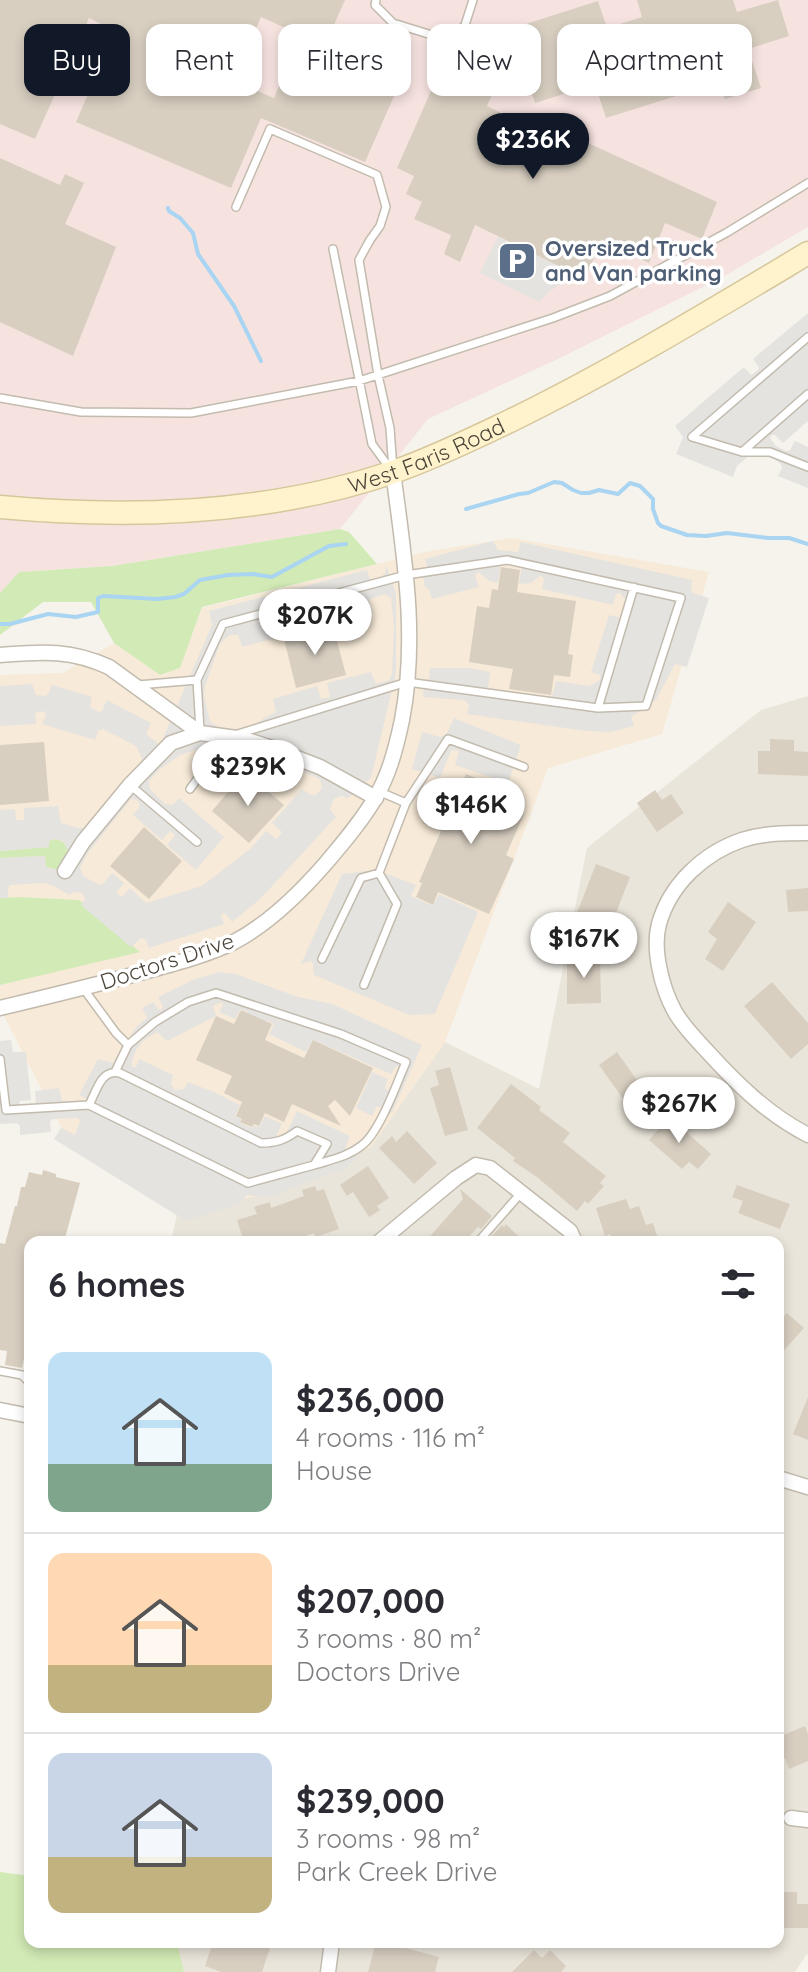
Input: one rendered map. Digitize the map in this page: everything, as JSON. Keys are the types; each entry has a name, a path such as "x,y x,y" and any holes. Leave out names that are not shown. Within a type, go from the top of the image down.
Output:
{"main road":[{"name":"West Faris Road","path":"0,507 132,513 189,510 301,496 393,472 462,444 604,374 808,253"}],"street":[{"name":"Doctors Drive","path":"0,1008 216,950 247,934 280,910 310,882 348,838 377,795 396,751 407,682 411,645 409,597 393,472"},
{"path":"0,655 69,654 92,659 109,667 200,733"},
{"path":"65,871 83,842 130,785 171,743 200,733 266,746 320,767 377,795"},
{"path":"808,833 760,835 741,840 699,863 671,896 659,923 657,939 665,989 685,1027 758,1103 808,1135"},
{"path":"386,1236 476,1165 490,1168 570,1231 572,1236"},
{"path":"0,1410 24,1415"},
{"path":"784,1480 808,1487"},
{"path":"791,1818 808,1820"},
{"path":"328,1972 331,1948"}],"lane":[{"path":"376,0 375,5 393,23 438,37 454,37 465,25 473,0"},
{"path":"236,207 270,129 377,175 386,207 380,226 359,260 390,428 393,472"},
{"path":"0,398 81,412 191,413 359,381 553,318 610,296 726,233 808,183"},
{"path":"333,249 372,444 393,472"},
{"path":"808,337 692,437 742,452 770,452 808,467"},
{"path":"742,452 808,394"},
{"path":"190,789 228,737 407,682 598,708 646,706 681,598 507,560 406,575 223,624 197,680 200,733"},
{"path":"598,708 634,587"},
{"path":"136,686 197,680"},
{"path":"379,873 406,803 448,739 524,767"},
{"path":"130,785 197,842"},
{"path":"377,795 406,803"},
{"path":"322,959 361,878 379,873"},
{"path":"364,985 397,904 379,873"},
{"path":"83,988 128,1045"},
{"path":"0,1059 6,1110 89,1105 248,1183 345,1156 364,1145 375,1130 406,1062 341,1034 216,993 188,1002 155,1022 128,1045 115,1072"},
{"path":"89,1105 105,1074 115,1072 261,1143 286,1140 297,1131 327,1144 314,1165"},
{"path":"483,1236 521,1193"},
{"path":"0,1371 24,1377"}],"shaded area":[{"path":"0,0 808,0 808,227 723,277 428,419 340,529 112,566 19,572 0,593"},
{"name":"Oversized Truck and Van parking","path":"498,237 567,270 563,282 539,302 480,273"},
{"path":"808,313 808,421 783,443 775,435 770,438 776,446 786,451 795,441 808,447 808,488 778,476 781,464 760,449 737,466 733,477 676,454 683,437 675,426 744,367 751,375 758,370 753,359"},
{"path":"512,538 709,572 662,734 548,768 445,1042 370,1148 267,1195 178,1210 67,1139 0,1008 0,985 139,951 79,900 0,898 0,675 63,673 114,643 160,675 180,668 202,608 425,552"},
{"path":"493,541 498,550 518,552 521,542 692,580 693,593 709,598 687,667 675,664 656,700 631,717 634,726 610,732 586,731 467,714 469,705 464,700 423,697 424,681 429,679 430,668 469,668 490,672 487,696 550,705 556,681 589,686 600,680 600,675 591,672 609,615 622,618 626,605 620,593 616,594 613,605 542,589 544,579 541,575 531,583 519,584 522,564 501,562 498,583 489,581 478,572 475,575 479,587 432,599 429,589 425,587 422,569 427,567 425,559"},
{"path":"386,565 396,593 396,673 371,778 348,798 341,796 334,799 330,809 336,817 261,898 232,922 223,913 224,924 149,948 146,940 141,938 131,947 81,905 85,899 82,893 69,895 44,883 10,885 8,898 0,898 0,858 45,856 46,867 58,870 62,869 68,851 63,841 54,839 49,841 49,847 0,851 0,810 15,809 16,820 24,820 24,808 58,806 61,823 84,828 140,766 142,758 136,746 103,729 98,731 95,740 42,724 46,715 44,711 35,713 36,724 0,726 0,686 32,684 36,695 45,696 52,685 92,697 90,707 99,712 107,700 151,723 146,734 160,745 212,625 209,611 367,570 370,579 385,574","holes":["384,594 391,598 394,627 392,674 389,680 376,684 371,672 327,683 330,697 321,699 317,686 273,699 276,712 245,734 210,722 205,686 220,644 230,635 238,635 242,647 372,612 370,599","214,747 260,755 320,779 322,788 316,795 302,789 272,823 282,832 277,839 266,831 250,849 202,886 146,903 130,888 122,897 116,893 124,883 112,873 100,885 83,876 80,868 88,853 134,799 140,806 133,815 162,840 170,831 175,835 167,845 196,870 224,837 179,798 172,805 165,804 150,789 149,781 180,755"]},
{"path":"808,696 808,1955 795,1972 184,1972 178,1948 784,1948 784,1236 172,1236 178,1210 370,1148 445,1042 539,1089 587,848 761,710"},
{"path":"454,718 521,745 508,783 455,765 459,751 454,750 440,778 412,769 422,732 440,737 446,735"},
{"path":"376,870 416,885 411,896 433,906 439,894 478,912 435,1014 409,1015 314,975 311,961 301,964 342,874"},
{"path":"220,972 236,974 295,996 332,1004 422,1045 392,1113 377,1106 372,1116 356,1108 372,1072 388,1079 385,1088 388,1091 400,1070 398,1066 391,1074 313,1040 306,1052 269,1034 274,1024 266,1020 260,1031 243,1023 248,1012 241,1009 235,1019 219,1012 222,1002 213,1006 216,1016 167,1041 157,1032 136,1050 132,1067 136,1067 139,1059 173,1075 171,1084 175,1090 184,1089 188,1082 240,1105 235,1116 241,1119 240,1123 252,1128 259,1127 265,1116 282,1124 277,1134 281,1137 286,1134 297,1111 350,1136 345,1149 357,1159 346,1168 271,1196 247,1195 238,1204 186,1221 54,1139 61,1128 75,1135 80,1121 78,1118 53,1119 50,1122 51,1132 20,1135 17,1123 0,1124 0,1041 11,1040 13,1052 26,1052 31,1100 20,1101 19,1105 34,1104 35,1091 59,1088 62,1101 86,1101 79,1095 98,1059 113,1063 137,1026 147,1018 142,1008 153,1002 161,1010 163,1006 158,997 195,979"}],"green space":[{"path":"340,529 349,532 377,564 202,607 180,668 160,675 114,643 91,602 43,602 0,635 0,593 19,572 112,566"},
{"path":"54,839 67,846 67,859 62,869 46,867 45,856 0,858 0,851 49,847 49,841"},
{"path":"0,898 79,900 140,952 0,985"},
{"path":"0,1872 24,1875 24,1948 178,1948 184,1972 0,1972"}],"building":[{"path":"0,0 345,0 334,24 278,25 261,17 258,24 146,24 146,96 262,96 262,93 274,98 278,89 278,96 394,96 365,162 261,118 231,188 76,122 87,96 130,96 130,24 101,24 89,18 86,24 24,24 24,96 54,96 35,139 0,124"},
{"path":"637,0 733,0 737,12 778,0 789,36 752,48 752,24 620,24 642,17"},
{"path":"598,1 606,24 557,24 557,96 535,103 533,96 541,96 541,24 526,24"},
{"path":"752,61 761,88 752,91"},
{"path":"429,96 491,96 487,106 525,125 529,116 717,202 702,239 665,223 649,263 603,240 585,276 475,225 460,262 444,254 451,235 414,219 422,202 406,194 414,176 397,168"},
{"path":"599,96 676,96 606,118"},
{"path":"0,158 60,185 65,174 84,183 65,224 116,247 73,356 0,322"},
{"path":"501,567 520,570 517,592 576,601 568,654 573,655 570,677 554,675 551,695 509,689 513,669 469,662 477,606 489,608 492,589 498,590"},
{"path":"333,626 346,675 296,688 284,639"},
{"path":"770,739 794,740 794,751 808,752 808,776 758,774 758,751 770,751"},
{"path":"44,742 49,801 0,805 0,745"},
{"path":"245,772 284,805 249,843 212,811"},
{"path":"466,774 511,793 506,806 524,814 506,855 514,859 489,914 438,892 433,905 416,897 422,883 419,882 441,831 423,823 430,808 448,815"},
{"path":"655,790 662,800 671,794 684,813 657,832 637,803"},
{"path":"144,827 182,861 149,899 110,866"},
{"path":"596,864 630,877 609,931 575,918"},
{"path":"808,888 808,911 788,912 786,890"},
{"path":"728,902 756,922 723,971 705,959 717,939 708,932"},
{"path":"600,956 601,1003 567,1004 567,957"},
{"path":"772,982 808,1023 808,1044 791,1059 744,1006"},
{"path":"241,1010 272,1024 265,1040 304,1058 313,1040 373,1068 350,1116 335,1100 328,1106 341,1126 292,1104 284,1122 265,1113 259,1126 254,1124 252,1127 240,1122 242,1119 236,1116 242,1102 224,1093 232,1076 196,1060 216,1016 234,1024"},
{"path":"617,1052 644,1090 626,1103 599,1065"},
{"path":"450,1067 468,1130 445,1136 430,1088 439,1085 435,1071"},
{"path":"511,1084 570,1133 563,1142 606,1176 600,1183 604,1186 577,1211 513,1161 515,1158 477,1128"},
{"path":"669,1117 711,1154 698,1169 689,1162 682,1169 649,1140"},
{"path":"407,1131 437,1163 414,1184 379,1148 392,1136 396,1142"},
{"path":"368,1166 389,1198 377,1206 380,1210 369,1217 353,1192 347,1196 340,1185"},
{"path":"43,1170 80,1183 66,1236 24,1236 22,1368 5,1365 7,1351 0,1350 0,1243 5,1244 21,1187 25,1187 29,1172 42,1175"},
{"path":"737,1185 790,1204 780,1229 738,1213 743,1201 732,1197"},
{"path":"315,1186 317,1191 324,1189 339,1229 319,1236 314,1233 305,1236 242,1236 237,1220 257,1214 254,1207 270,1202 271,1208 304,1196 302,1190"},
{"path":"460,1189 492,1216 470,1236 430,1236 463,1199"},
{"path":"626,1199 630,1209 639,1206 646,1225 653,1223 657,1236 605,1236 596,1208"},
{"path":"506,1224 518,1236 492,1236 502,1225 504,1227"},
{"path":"787,1313 804,1328 784,1350 784,1316"},
{"path":"808,1397 808,1440 793,1434"},
{"path":"805,1726 808,1761 789,1769 784,1758 784,1735"},
{"path":"784,1892 797,1892 797,1904 808,1904 808,1928 784,1928"},
{"path":"211,1948 270,1948 262,1972 221,1972 205,1966"},
{"path":"374,1948 405,1948 439,1957 435,1972 368,1972"},
{"path":"534,1950 542,1958 550,1950 566,1966 561,1972 512,1972"}],"waterway":[{"path":"168,208 193,233 198,254 234,306 261,361"},
{"path":"466,509 528,493 554,482 581,493 599,490 618,494 630,483 640,486 653,499 653,509 661,526 687,535 727,533 789,538 808,544"},
{"path":"0,624 48,614 76,617 98,612 98,598 103,596 175,597 184,594 200,580 228,575 272,577 329,546 346,544"}],"place":[{"name":"Oversized Truck and Van parking","path":"517,261"}]}
